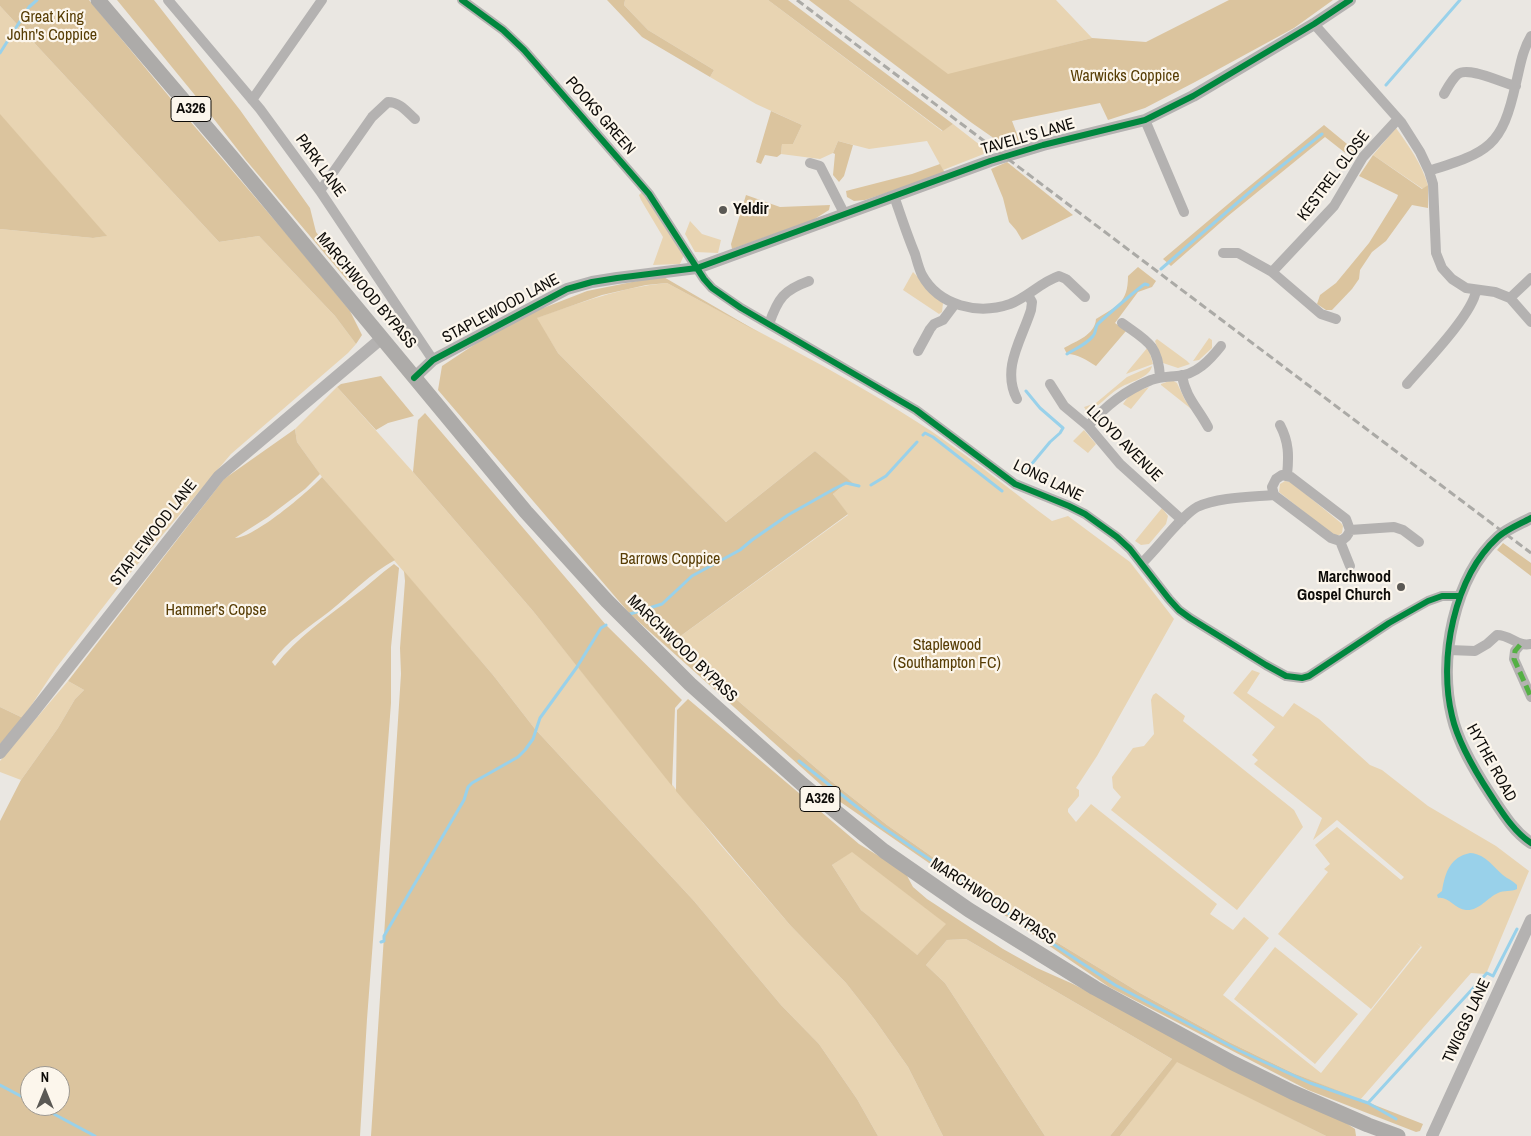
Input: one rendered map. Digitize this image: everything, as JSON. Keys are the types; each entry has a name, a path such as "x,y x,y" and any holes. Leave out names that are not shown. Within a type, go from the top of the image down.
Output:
{"main road":[{"name":"MARCHWOOD BYPASS","path":"98,0 231,156 526,512 621,615 690,684 802,784 884,851 969,910 1095,988 1233,1063 1366,1130 1398,1136"}],"street":[{"name":"PARK LANE","path":"168,0 252,100 320,191 433,360"},
{"path":"252,100 322,0"},
{"name":"POOKS GREEN","path":"462,0 503,30 524,50 649,194 697,268"},
{"name":"TAVELL'S LANE","path":"697,268 1005,156 1145,120 1194,96 1314,24 1350,0"},
{"path":"1314,24 1398,119 1420,152 1433,184 1435,241 1442,268 1452,279 1466,288 1476,291 1495,292 1510,298 1531,322"},
{"path":"1429,172 1471,157 1495,140 1506,123 1524,50 1531,36"},
{"path":"1444,94 1455,77 1463,71 1476,72 1516,86"},
{"path":"320,191 372,117 388,102 400,105 414,119"},
{"name":"KESTREL CLOSE","path":"1272,272 1334,206 1363,157 1398,119"},
{"path":"1145,120 1184,212"},
{"path":"810,163 820,166 844,213"},
{"path":"894,196 922,276 935,291 955,304 970,308 991,308 1011,303 1059,276 1066,279 1085,297"},
{"path":"1223,253 1238,253 1272,272 1321,314 1336,319"},
{"name":"STAPLEWOOD LANE","path":"414,378 433,360 567,289 592,282 697,268"},
{"name":"LONG LANE","path":"697,268 712,288 725,298 916,410 1015,484 1085,514 1117,537 1142,563 1179,610 1286,676 1294,678 1309,676 1389,623 1428,601 1442,596 1459,596"},
{"path":"1510,298 1531,278"},
{"path":"768,324 774,310 788,290 791,287 809,281"},
{"path":"1407,384 1447,338 1473,301 1476,291"},
{"path":"1017,400 1012,390 1011,366 1032,310 1032,302 1028,295"},
{"path":"918,351 930,329 934,324 943,320 955,304"},
{"path":"1122,323 1153,347 1159,363 1160,377"},
{"name":"STAPLEWOOD LANE","path":"0,753 220,476 382,338"},
{"path":"1088,426 1120,395 1160,377 1192,372 1208,362 1221,346"},
{"path":"1182,375 1187,396 1200,412 1208,427"},
{"name":"LLOYD AVENUE","path":"1050,384 1064,406 1088,426 1120,464 1182,520"},
{"path":"1280,425 1287,438 1289,457 1286,475"},
{"path":"1340,542 1346,538 1350,530 1346,519 1291,477 1282,475 1276,479 1272,487 1274,495 1331,538 1340,542 1350,566"},
{"path":"1142,563 1182,520 1196,508 1208,503 1274,495"},
{"name":"HYTHE ROAD","path":"1531,518 1504,532 1494,541 1473,567 1459,596 1452,627 1448,682 1452,717 1462,742 1484,785 1504,816 1531,844"},
{"path":"1350,530 1394,527 1403,530 1419,542"},
{"path":"1449,650 1475,651 1497,635 1506,636 1520,645 1531,644"},
{"path":"1520,645 1515,651 1514,659 1531,697"},
{"name":"TWIGGS LANE","path":"1432,1136 1531,920"}],"green space":[{"name":"Great King John's Coppice","path":"0,0 89,0 350,311 362,335 356,344 335,316 259,236 219,242 0,6"},
{"path":"117,0 154,0 240,110 310,208 316,232 361,290 347,280 245,159"},
{"path":"607,0 625,0 624,5 648,30 714,70 710,77 642,37"},
{"path":"625,0 768,0 942,131 953,124 989,152 943,170 927,141 869,149 838,141 833,153 820,159 781,154 782,144 793,144 802,125 756,104 710,77 714,70 648,30 624,5"},
{"path":"768,0 788,0 953,124 943,131"},
{"name":"Warwicks Coppice","path":"809,0 849,0 948,74 1092,38 1146,42 1229,0 1333,0 1294,28 1145,108 1108,120 1100,103 1012,121 1020,142 1005,146"},
{"path":"849,0 1056,0 1092,38 948,75"},
{"path":"0,6 219,242 259,236 335,316 356,344 231,454 121,584 56,668 23,718 0,707 0,229 93,238 106,236 0,115"},
{"path":"771,111 802,125 793,144 782,144 781,154 777,157 765,155 761,164 756,162"},
{"path":"0,114 107,236 93,238 0,229"},
{"path":"1324,125 1358,153 1353,159 1325,137 1228,216 1171,266 1163,259 1240,194"},
{"path":"1396,128 1422,169 1428,185 1423,189 1373,155"},
{"path":"838,141 853,145 844,176 839,182 833,175 835,154 833,153"},
{"path":"1373,155 1422,189 1428,185 1428,208 1412,205 1386,241 1372,252 1360,270 1359,279 1352,289 1332,310 1326,310 1317,304 1320,295 1336,283 1369,243 1398,195 1359,176"},
{"path":"1007,162 1073,215 1022,240 1009,222 1003,198 991,169"},
{"path":"940,164 945,173 865,200 854,201 847,197 846,191 912,174"},
{"path":"642,192 684,255 680,264 653,265 663,237 641,200 639,195"},
{"path":"746,195 780,207 830,205 829,210 813,220 732,249 731,244"},
{"path":"690,221 702,234 721,240 718,253 695,252 685,234"},
{"path":"1138,267 1156,281 1152,287 1138,292 1115,323 1126,331 1096,366 1078,356 1067,354 1064,348 1089,333 1095,325 1096,319 1120,303 1126,292 1128,276"},
{"path":"913,272 943,303 942,312 939,314 903,290"},
{"name":"Barrows Coppice","path":"662,276 760,333 667,283 646,285 602,295 537,318 558,353 726,522 815,451 855,485 846,483 833,494 848,514 671,643 831,781 887,825 1035,929 1140,993 1229,1042 1293,1073 1423,1124 1420,1131 1416,1132 1308,1090 1109,987 839,801 630,614 438,390 442,366 510,321 587,291"},
{"name":"Staplewood (Southampton FC)","path":"667,283 823,366 884,401 984,469 1052,521 1068,516 1130,562 1174,619 1097,756 1076,788 1079,790 1079,796 1068,809 1068,812 1076,822 1091,804 1217,904 1210,914 1233,930 1244,917 1269,938 1223,995 1321,1073 1422,947 1371,1009 1278,934 1328,872 1324,869 1330,864 1315,845 1337,827 1401,880 1404,877 1337,820 1313,840 1322,818 1254,764 1258,760 1252,755 1275,727 1233,693 1252,670 1260,673 1247,693 1283,717 1294,703 1319,719 1370,765 1382,770 1428,806 1496,846 1529,871 1486,974 1471,973 1360,1100 1293,1073 1229,1042 1140,993 1035,929 887,825 831,781 671,643 848,515 833,494 846,483 853,484 815,451 726,522 558,353 536,318 617,292"},
{"path":"1209,338 1212,340 1212,348 1199,360 1193,361"},
{"path":"1157,339 1190,364 1178,368 1163,363 1155,341"},
{"path":"1148,347 1153,364 1126,374 1128,371"},
{"path":"1152,366 1145,376 1119,388 1091,411 1087,412 1084,407 1096,403 1127,377"},
{"path":"381,376 414,416 388,423 376,430 337,387 341,384"},
{"path":"1172,380 1177,383 1185,400 1195,412 1161,385"},
{"path":"337,387 533,611 719,843 790,925 846,983 908,1067 943,1136 878,1136 857,1099 819,1044 781,1005 694,901 535,729 493,675 322,477 297,442 295,429"},
{"path":"1149,387 1131,409 1123,404 1130,394"},
{"path":"425,413 606,625 682,700 675,708 672,786 533,611 413,472 418,420"},
{"name":"Hammer's Copse","path":"295,429 297,442 320,474 305,489 268,517 235,538 255,531 267,523 322,477 395,560 369,577 330,611 291,641 272,662 275,666 302,637 394,564 399,568 391,647 391,703 360,1136 0,1136 0,821 21,780 58,728 75,699 84,690 68,681 224,479"},
{"path":"1084,430 1096,444 1088,453 1073,441"},
{"path":"1285,481 1291,482 1341,523 1343,526 1342,533 1333,535 1279,492 1280,484"},
{"path":"1162,508 1168,516 1166,524 1149,544 1141,545 1135,541"},
{"path":"1503,543 1531,563 1531,576 1497,550"},
{"path":"404,571 493,675 535,729 694,901 781,1005 819,1044 857,1099 878,1136 371,1136 401,674 400,648 405,581"},
{"path":"68,681 84,690 75,699 58,728 21,780 0,772 0,761"},
{"path":"1156,693 1185,716 1183,721 1294,810 1303,827 1237,910 1111,810 1121,797 1113,788 1112,777 1133,748 1144,746 1154,734 1151,700"},
{"path":"688,699 859,844 905,872 913,887 927,899 1003,949 1037,968 1073,984 1346,1123 1355,1129 1356,1136 1326,1136 1177,1062 1120,1136 1110,1136 1172,1059 966,939 947,940 926,965 945,983 1045,1136 943,1136 908,1067 875,1020 846,983 790,925 676,791 677,710","holes":["852,852 946,924 917,955 861,910 832,865"]},
{"path":"0,707 23,718 0,744"},
{"path":"852,851 947,924 916,956 861,910 832,865"},
{"path":"966,939 1172,1059 1110,1136 1045,1136 945,983 926,965 947,940"},
{"path":"1275,947 1358,1014 1315,1064 1234,999"},
{"path":"1177,1061 1326,1136 1120,1136"}],"water":[{"path":"1470,853 1486,859 1514,882 1517,885 1517,889 1498,893 1471,910 1462,909 1445,899 1438,898 1437,895 1442,891 1447,872 1453,862 1463,855"}],"waterway":[{"path":"0,53 29,7 37,0"},
{"path":"1386,85 1460,0"},
{"path":"1161,269 1260,183 1322,134"},
{"path":"1067,354 1088,341 1094,335 1100,322 1142,286 1148,285"},
{"path":"1025,472 1063,428 1040,408 1026,391"},
{"path":"923,435 925,433 933,437 1002,491"},
{"path":"871,485 886,476 917,442"},
{"path":"630,614 662,604 692,576 740,550 788,515 834,489 846,483 859,486"},
{"path":"381,942 384,941 384,936 464,800 468,787 518,757 525,750 533,739 540,718 577,667 601,628 606,625"},
{"path":"799,761 881,826 1115,985 1238,1050 1310,1083 1368,1103 1396,1119"},
{"path":"1368,1103 1487,973 1493,976 1517,929"},
{"path":"0,1085 20,1096"},
{"path":"58,1116 95,1136"}],"railway":[{"path":"797,0 1531,553"}],"marked path":[{"path":"1520,645 1515,651 1514,659 1531,697"}],"cycle path":[{"path":"462,0 503,30 524,50 649,194 704,279 712,288 741,308 916,410 1015,484 1085,514 1130,549 1179,610 1266,665 1286,676 1302,678 1309,676 1389,623 1428,601 1442,596 1459,596"},
{"path":"414,378 433,360 567,289 592,282 697,268 990,161 1043,145 1145,120 1193,96 1314,24 1350,0"},
{"path":"1531,518 1498,537 1483,554 1470,574 1460,596 1453,620 1447,670 1448,694 1452,716 1463,746 1479,776 1513,827 1531,843"}],"place":[{"name":"Yeldir","path":"723,210"},
{"name":"Marchwood Gospel Church","path":"1401,587"}]}
